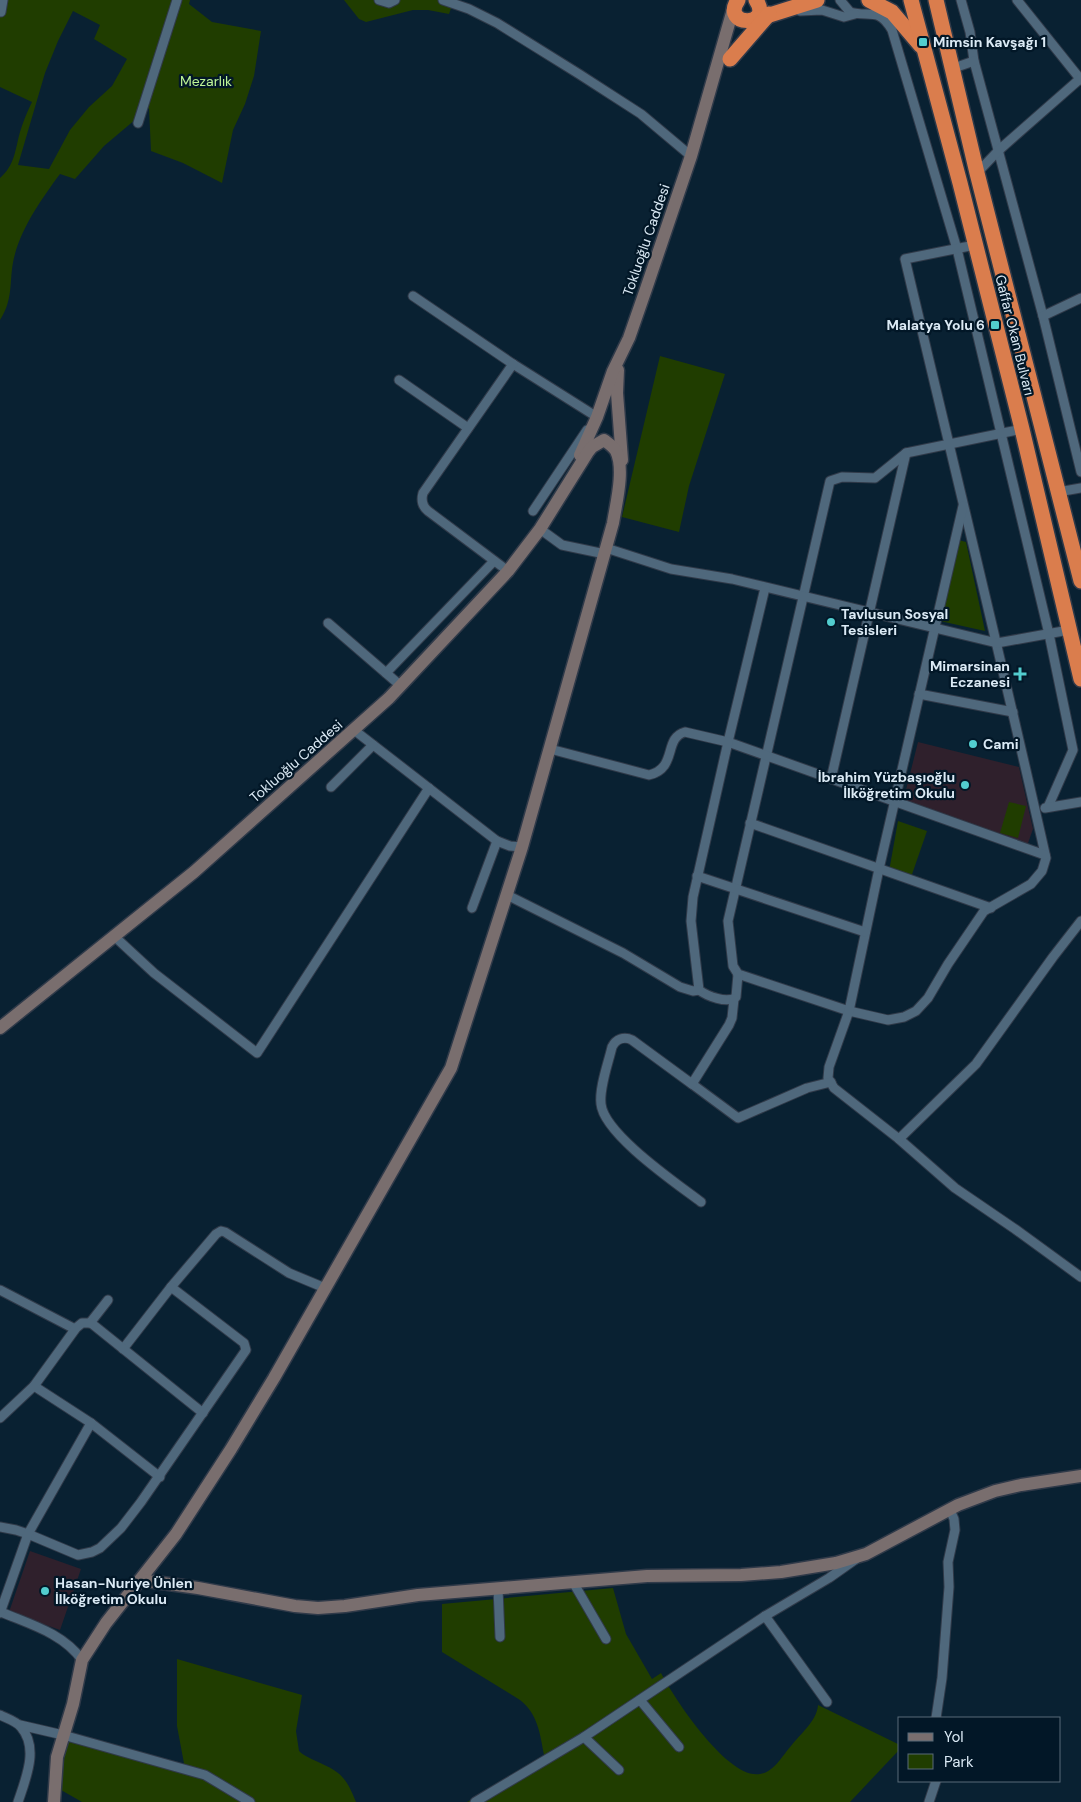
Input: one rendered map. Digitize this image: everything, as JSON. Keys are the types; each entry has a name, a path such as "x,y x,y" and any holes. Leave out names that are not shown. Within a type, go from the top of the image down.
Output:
{"highway":[{"path":"753,20 757,17 760,9 756,0"},
{"path":"736,2 734,10 738,18 746,22 817,0"},
{"path":"869,0 892,12 926,52"},
{"name":"Gaffar Okan Bulvarı","path":"912,0 1022,429 1081,679"},
{"name":"Gaffar Okan Bulvarı","path":"936,0 951,69 1081,581"},
{"path":"730,60 770,13"}],"street":[{"path":"1,12 3,0"},
{"path":"138,123 177,0"},
{"path":"379,0 389,2 395,0"},
{"path":"443,0 469,9 511,31 641,114 690,156"},
{"path":"840,0 850,12 878,15 887,22 892,30 957,249 1049,634 1073,750 1048,807"},
{"path":"961,0 970,32 974,61 1043,316 1081,472"},
{"path":"977,173 999,150 1081,79 1016,0"},
{"name":"Tokluoğlu Caddesi","path":"571,478 575,464 595,422 613,372 632,330 690,156 736,2"},
{"path":"770,13 817,10 830,11 841,16 857,13"},
{"path":"709,94 753,20"},
{"path":"951,69 974,61"},
{"path":"738,974 849,1011 888,1020 899,1019 913,1013 928,998 948,964 984,911 1021,891 1035,880 1044,867 1045,855 1013,712 905,259 975,245"},
{"path":"413,296 595,422 604,440 616,451 619,475"},
{"path":"1043,316 1081,298"},
{"path":"54,1802 55,1770 62,1735 73,1704 82,1660 106,1623 176,1534 227,1456 326,1288 451,1068 508,895 614,524 619,475 622,464 617,393 619,362"},
{"path":"508,571 428,511 422,502 423,493 513,364"},
{"path":"399,380 468,428"},
{"path":"533,511 587,430 595,422 604,414 609,415 619,427"},
{"name":"Tokluoğlu Caddesi","path":"0,1028 194,872 401,686 508,571 540,529 590,449 604,440 612,438 619,427"},
{"path":"692,1084 732,1018 738,974 733,966 728,922 830,481 842,477 874,478 906,453 1022,429"},
{"path":"831,779 906,453"},
{"path":"1058,492 1081,488"},
{"path":"964,504 894,802 849,1011 829,1068 828,1078 834,1088 899,1139 955,1188 1081,1277"},
{"path":"540,529 562,545 606,551 690,574 732,579 997,643 1069,630"},
{"path":"386,673 494,561"},
{"path":"699,990 697,987 691,921 697,876 765,588"},
{"path":"328,623 401,686"},
{"path":"919,694 1013,712"},
{"path":"354,730 497,841 510,846 522,847"},
{"path":"550,749 649,774 660,770 666,764 670,757 673,741 685,732 728,742 1045,855"},
{"path":"331,787 373,745"},
{"path":"114,936 154,973 257,1053 429,788"},
{"path":"1035,810 1081,802"},
{"path":"750,823 990,908"},
{"path":"472,908 497,841"},
{"path":"697,876 865,932"},
{"path":"508,895 623,953 680,987 699,990 727,1000 734,999"},
{"path":"899,1139 976,1064 1081,921"},
{"path":"701,1202 638,1152 612,1127 605,1117 600,1101 612,1048 616,1042 622,1038 632,1040 738,1118 807,1088 830,1082"},
{"path":"123,1349 171,1287 220,1231 225,1232 289,1272 326,1288"},
{"path":"0,1528 28,1534 78,1555 92,1552 100,1548 122,1528 160,1477 245,1354 246,1348 244,1342 171,1287"},
{"path":"0,1290 75,1329"},
{"path":"0,1418 34,1386 75,1329 82,1324 90,1323 108,1300"},
{"path":"90,1323 203,1413"},
{"path":"34,1386 90,1423 160,1477"},
{"path":"82,1660 70,1646 59,1638 0,1612 28,1534 90,1423"},
{"path":"140,1580 198,1588 295,1606 318,1608 498,1588 672,1574 741,1575 775,1573 819,1567 860,1556 878,1549 982,1495 1080,1473"},
{"path":"936,1717 942,1678 949,1587 948,1562 955,1530 954,1519 950,1510"},
{"path":"475,1802 584,1738 765,1616 829,1578 860,1556"},
{"path":"573,1582 606,1639"},
{"path":"498,1588 500,1636"},
{"path":"765,1616 827,1702"},
{"path":"640,1700 680,1747"},
{"path":"0,1715 20,1725 205,1775 250,1802"},
{"path":"18,1802 31,1756 29,1741 20,1725"},
{"path":"584,1738 619,1770"},
{"path":"929,1802 936,1782"}],"shaded area":[{"name":"İbrahim Yüzbaşıoğlu İlköğretim Okulu","path":"918,742 1019,767 1033,829 1027,846 903,802"},
{"name":"Hasan-Nuriye Ünlen İlköğretim Okulu","path":"30,1551 81,1569 60,1630 9,1612"}],"green space":[{"name":"Mezarlık","path":"0,0 190,0 189,4 212,22 261,31 254,76 245,104 233,130 222,183 183,163 151,151 149,108 104,146 75,179 60,174 47,192 23,232 13,263 8,303 0,320 0,178 12,162 21,128 32,102 0,87","holes":["73,11 100,25 94,39 127,59 112,86 89,107 70,130 49,169 18,165 45,73"]},
{"path":"344,0 454,0 449,14 428,10 413,10 366,22 359,19"},
{"path":"660,356 725,374 689,486 679,532 622,517"},
{"path":"959,540 966,542 985,631 940,621"},
{"path":"1009,802 1026,806 1018,838 1000,833"},
{"path":"898,821 927,831 909,883 888,877"},
{"path":"613,1588 626,1634 652,1679 661,1673 677,1700 703,1735 733,1764 747,1772 760,1774 774,1767 811,1722 818,1705 898,1744 898,1751 850,1802 467,1802 544,1755 537,1725 526,1706 520,1700 442,1652 442,1604"},
{"path":"177,1659 302,1695 296,1731 299,1751 342,1776 356,1802 82,1802 61,1790 66,1741 186,1774 177,1726"}],"place":[{"name":"Mimsin Kavşağı 1","path":"923,42"},
{"name":"Malatya Yolu 6","path":"995,325"},
{"name":"Tavlusun Sosyal Tesisleri","path":"831,622"},
{"name":"Mimarsinan Eczanesi","path":"1020,674"},
{"name":"Cami","path":"973,744"},
{"name":"İbrahim Yüzbaşıoğlu İlköğretim Okulu","path":"965,785"},
{"name":"Hasan-Nuriye Ünlen İlköğretim Okulu","path":"45,1591"}]}
